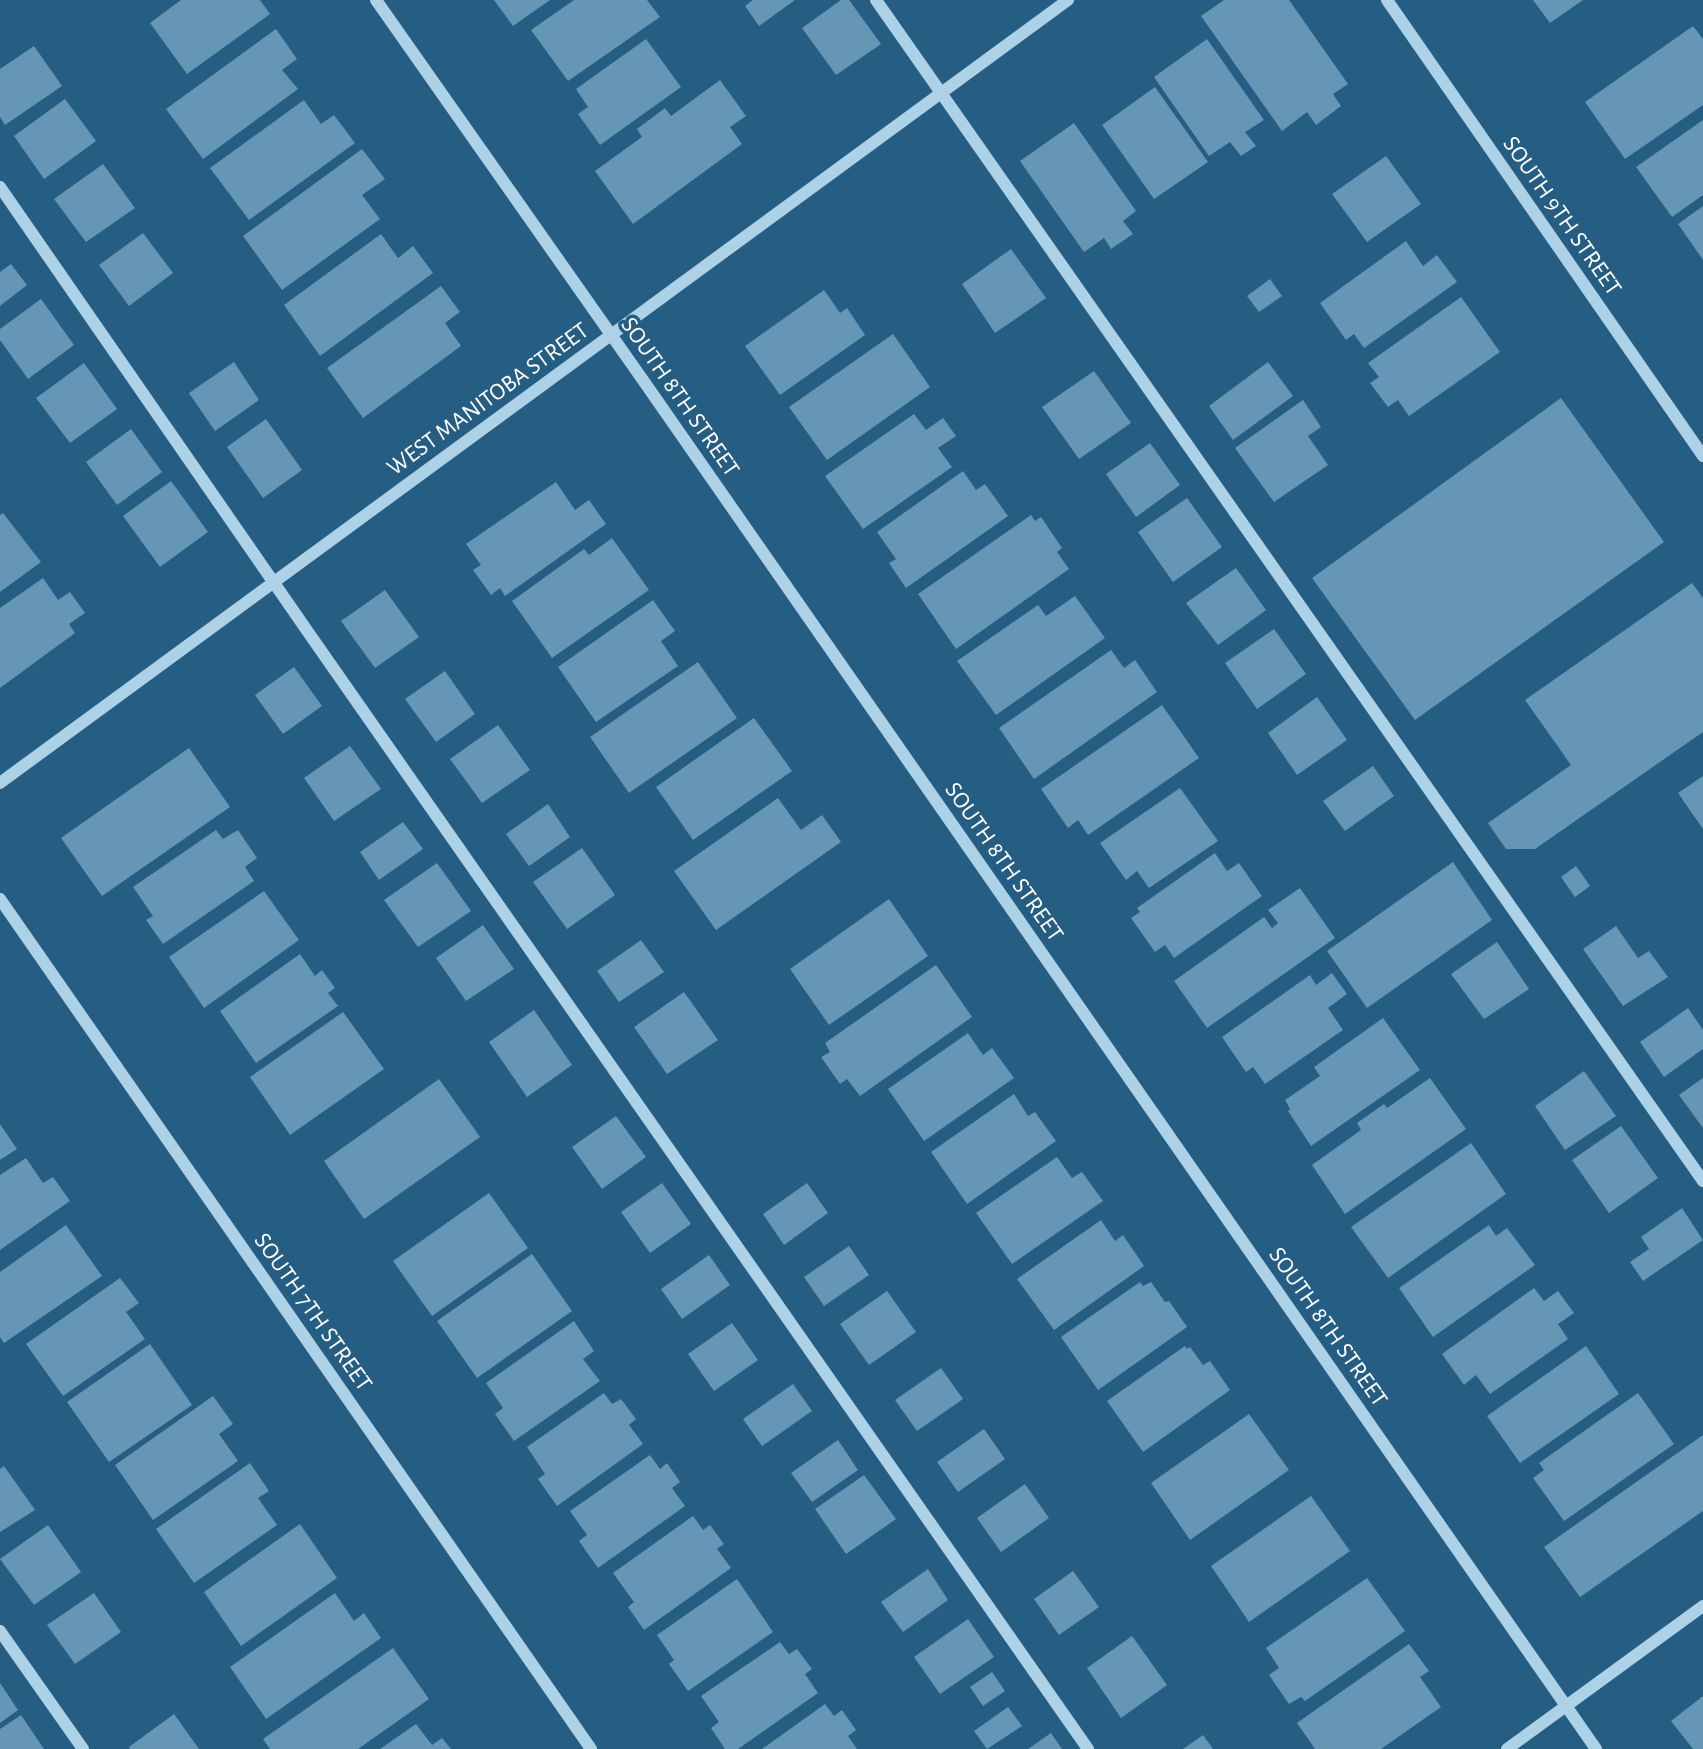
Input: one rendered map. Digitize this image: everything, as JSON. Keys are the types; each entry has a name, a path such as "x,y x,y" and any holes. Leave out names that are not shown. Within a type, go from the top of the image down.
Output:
{"street":[{"name":"SOUTH 8TH STREET","path":"376,0 1596,1749"},
{"path":"876,0 1703,1181"},
{"name":"WEST MANITOBA STREET","path":"0,783 1068,0"},
{"name":"SOUTH 9TH STREET","path":"1387,0 1703,456"},
{"path":"0,187 1088,1749"},
{"name":"SOUTH 7TH STREET","path":"0,899 591,1749"},
{"path":"1507,1749 1703,1606"},
{"path":"0,1631 83,1749"}],"building":[{"path":"181,0 260,0 270,14 187,74 150,23"},
{"path":"494,0 550,0 513,26"},
{"path":"574,0 647,0 660,17 568,81 531,30"},
{"path":"753,0 795,0 759,26 745,6"},
{"path":"841,0 849,0 881,44 836,75 802,28"},
{"path":"1224,0 1289,0 1348,84 1333,94 1341,106 1316,125 1307,112 1282,131 1201,16"},
{"path":"1533,0 1583,0 1550,23"},
{"path":"1693,26 1703,39 1703,105 1625,159 1585,102"},
{"path":"276,29 297,59 282,70 298,89 203,159 166,109"},
{"path":"646,39 681,87 600,145 578,114 588,107 576,89"},
{"path":"1207,39 1264,120 1245,132 1256,146 1241,156 1230,142 1209,156 1154,77"},
{"path":"34,46 62,86 5,125 0,117 0,69"},
{"path":"720,80 746,116 730,127 742,144 633,224 595,171 642,137 637,129 665,108 671,116"},
{"path":"1155,87 1208,162 1154,199 1102,125"},
{"path":"65,99 96,141 44,179 14,136"},
{"path":"304,100 321,124 334,115 355,143 249,220 210,168"},
{"path":"1703,120 1703,195 1672,217 1636,167"},
{"path":"1074,123 1136,211 1123,221 1133,234 1111,249 1104,238 1084,252 1020,161"},
{"path":"362,149 385,179 362,195 380,219 282,290 243,236"},
{"path":"1386,156 1421,204 1367,242 1332,194"},
{"path":"103,164 135,208 86,242 54,199"},
{"path":"1703,206 1703,260 1678,224"},
{"path":"143,233 173,273 129,306 99,265"},
{"path":"381,234 398,258 413,246 433,273 320,356 284,305"},
{"path":"1406,241 1423,266 1437,255 1457,282 1364,348 1354,334 1346,340 1320,303"},
{"path":"1011,249 1046,298 995,333 962,284"},
{"path":"11,264 27,285 0,306 0,272"},
{"path":"1270,279 1282,296 1259,312 1247,296"},
{"path":"441,286 460,312 445,323 461,346 363,418 327,368"},
{"path":"824,290 840,313 847,308 865,335 780,395 745,346"},
{"path":"1461,297 1500,352 1409,416 1398,400 1388,407 1370,383 1379,377 1368,363"},
{"path":"41,299 74,345 28,379 0,340 0,329"},
{"path":"893,334 930,387 827,460 789,407"},
{"path":"234,362 259,400 215,431 189,393"},
{"path":"1268,362 1293,396 1233,440 1209,406"},
{"path":"84,363 117,409 70,443 36,398"},
{"path":"1094,371 1131,423 1079,459 1042,407"},
{"path":"1561,398 1664,542 1415,720 1312,578"},
{"path":"1303,400 1321,427 1308,436 1328,465 1274,502 1235,448"},
{"path":"914,414 926,430 943,418 956,436 938,448 952,467 863,529 825,476"},
{"path":"266,419 302,470 263,498 227,447"},
{"path":"131,429 162,472 117,505 86,462"},
{"path":"1150,443 1180,485 1136,517 1106,474"},
{"path":"963,471 976,490 985,484 1008,516 906,588 889,563 896,559 877,532"},
{"path":"171,481 208,532 160,567 123,516"},
{"path":"556,482 575,510 589,500 606,524 505,596 500,588 491,595 473,570 481,565 466,544"},
{"path":"1187,498 1222,547 1173,582 1138,532"},
{"path":"3,513 41,562 0,592 0,515"},
{"path":"1031,515 1035,521 1041,517 1062,548 1057,552 1069,569 956,649 918,594"},
{"path":"612,538 649,590 552,658 512,601 584,549 589,555"},
{"path":"1236,568 1266,610 1218,645 1186,603"},
{"path":"43,578 58,600 70,592 85,613 69,624 75,633 0,688 0,608"},
{"path":"1692,583 1703,598 1703,732 1535,849 1506,849 1488,823 1571,765 1525,700"},
{"path":"385,590 419,637 375,668 341,621"},
{"path":"1075,596 1105,638 996,715 957,661 1038,605 1046,616"},
{"path":"653,600 675,631 661,641 678,666 596,722 558,667"},
{"path":"1274,629 1306,674 1257,709 1225,663"},
{"path":"1111,650 1124,668 1135,660 1157,692 1034,779 999,728"},
{"path":"698,662 737,718 629,793 590,737"},
{"path":"294,667 322,706 283,734 255,695"},
{"path":"445,671 475,714 436,742 405,699"},
{"path":"1317,697 1347,740 1297,775 1268,733"},
{"path":"1162,705 1199,758 1088,835 1078,820 1068,828 1041,789"},
{"path":"754,718 792,771 693,840 656,787"},
{"path":"498,725 530,770 482,803 450,759"},
{"path":"350,746 381,789 334,821 304,778"},
{"path":"189,748 230,807 102,896 61,838"},
{"path":"1373,766 1394,796 1345,831 1323,801"},
{"path":"1703,776 1703,829 1678,793"},
{"path":"1180,788 1218,841 1149,888 1137,871 1126,880 1100,843"},
{"path":"778,798 801,830 822,815 841,842 716,930 674,871"},
{"path":"548,804 570,837 529,866 506,834"},
{"path":"403,822 423,849 379,880 360,852"},
{"path":"216,830 223,839 238,830 257,858 245,867 254,881 163,944 146,920 153,916 133,887"},
{"path":"582,848 615,895 567,929 533,882"},
{"path":"1215,853 1227,871 1239,863 1262,896 1174,958 1165,945 1155,952 1131,918 1140,912 1137,908"},
{"path":"1453,862 1492,920 1367,1008 1327,951"},
{"path":"437,863 471,911 418,947 384,900"},
{"path":"1576,866 1590,886 1575,897 1561,877"},
{"path":"1300,888 1335,938 1207,1028 1174,981 1264,917 1272,928 1278,923 1268,910"},
{"path":"264,891 299,940 204,1008 169,957"},
{"path":"889,899 928,956 829,1025 790,969"},
{"path":"483,925 514,969 466,1001 436,958"},
{"path":"1616,926 1638,958 1649,951 1668,977 1623,1006 1583,949"},
{"path":"641,940 664,972 619,1002 597,971"},
{"path":"1497,942 1529,989 1484,1019 1451,974"},
{"path":"300,954 315,976 322,970 335,988 328,993 338,1006 256,1063 220,1011"},
{"path":"936,965 972,1017 860,1096 847,1079 840,1084 821,1057 830,1052 825,1043"},
{"path":"1332,973 1347,994 1328,1008 1343,1030 1265,1084 1253,1067 1246,1072 1222,1037 1310,975 1316,985"},
{"path":"684,992 718,1040 667,1074 634,1027"},
{"path":"1688,1008 1703,1030 1703,1049 1664,1077 1640,1042"},
{"path":"534,1010 572,1065 527,1097 489,1042"},
{"path":"343,1012 384,1069 290,1135 250,1077"},
{"path":"1383,1018 1420,1070 1311,1146 1288,1111 1290,1109 1285,1100 1320,1076 1314,1067"},
{"path":"968,1033 983,1055 992,1048 1014,1078 924,1141 888,1089"},
{"path":"1584,1071 1616,1116 1565,1150 1535,1106"},
{"path":"1430,1078 1466,1129 1345,1214 1312,1165 1361,1130 1357,1123 1384,1104 1387,1108"},
{"path":"1703,1078 1703,1128 1679,1095"},
{"path":"439,1079 480,1137 364,1219 324,1161"},
{"path":"1014,1094 1028,1116 1035,1112 1056,1141 967,1204 931,1152"},
{"path":"616,1116 646,1157 602,1189 572,1147"},
{"path":"0,1124 17,1149 0,1160"},
{"path":"1621,1126 1658,1178 1609,1213 1572,1160"},
{"path":"1471,1143 1506,1194 1388,1278 1351,1227"},
{"path":"1057,1157 1072,1178 1082,1172 1103,1201 1012,1264 976,1213"},
{"path":"26,1158 43,1183 53,1177 70,1201 0,1250 0,1175"},
{"path":"662,1183 691,1224 650,1253 621,1212"},
{"path":"807,1183 828,1213 784,1245 763,1214"},
{"path":"489,1193 528,1248 432,1316 393,1261"},
{"path":"1682,1208 1703,1240 1643,1281 1630,1262 1649,1249 1641,1237"},
{"path":"1101,1220 1115,1241 1123,1235 1144,1266 1054,1330 1017,1279"},
{"path":"66,1225 102,1276 4,1343 0,1337 0,1272"},
{"path":"1489,1225 1496,1236 1507,1228 1535,1265 1433,1337 1399,1288"},
{"path":"849,1246 869,1275 824,1306 804,1277"},
{"path":"532,1254 572,1311 477,1378 437,1321"},
{"path":"709,1255 730,1285 682,1319 661,1289"},
{"path":"120,1278 139,1303 126,1312 145,1339 63,1396 26,1344"},
{"path":"1140,1282 1143,1286 1151,1282 1165,1302 1169,1301 1187,1327 1098,1390 1061,1337"},
{"path":"1534,1288 1544,1301 1558,1291 1574,1313 1558,1324 1568,1339 1490,1394 1476,1375 1464,1385 1442,1354"},
{"path":"887,1291 916,1332 869,1365 840,1324"},
{"path":"574,1321 594,1351 583,1359 600,1381 514,1441 495,1414 503,1408 486,1383"},
{"path":"732,1323 758,1360 714,1391 688,1354"},
{"path":"150,1344 192,1405 109,1462 67,1402"},
{"path":"1185,1346 1187,1349 1190,1347 1203,1365 1210,1361 1230,1390 1143,1452 1107,1401"},
{"path":"1586,1346 1619,1394 1520,1463 1487,1416"},
{"path":"941,1368 963,1399 917,1431 895,1400"},
{"path":"793,1384 812,1411 762,1446 743,1419"},
{"path":"604,1393 612,1404 621,1399 636,1419 629,1425 643,1444 557,1506 538,1479 545,1474 527,1447"},
{"path":"1638,1393 1674,1444 1564,1521 1533,1478 1544,1470 1539,1463"},
{"path":"213,1396 233,1424 219,1434 238,1461 153,1520 115,1465"},
{"path":"1249,1414 1289,1470 1190,1540 1151,1483"},
{"path":"984,1429 1005,1459 958,1492 937,1462"},
{"path":"1703,1435 1703,1511 1580,1597 1544,1547"},
{"path":"838,1440 858,1470 812,1502 791,1473"},
{"path":"650,1455 660,1469 667,1463 680,1482 672,1488 685,1506 598,1568 579,1541 587,1535 570,1511"},
{"path":"250,1463 269,1491 258,1498 277,1525 194,1583 156,1529"},
{"path":"4,1466 35,1510 0,1532 0,1469"},
{"path":"864,1475 896,1519 846,1554 815,1509"},
{"path":"1025,1484 1049,1518 1001,1552 977,1518"},
{"path":"1311,1496 1350,1551 1249,1622 1211,1566"},
{"path":"693,1516 703,1530 710,1525 724,1544 717,1549 731,1568 644,1630 628,1607 634,1602 613,1573"},
{"path":"300,1524 337,1578 241,1646 204,1592"},
{"path":"48,1525 81,1572 34,1605 0,1559"},
{"path":"928,1569 948,1600 903,1632 881,1602"},
{"path":"1073,1571 1099,1607 1059,1635 1034,1599"},
{"path":"1367,1578 1405,1631 1305,1701 1301,1697 1289,1704 1269,1675 1279,1668 1266,1648"},
{"path":"737,1579 773,1632 688,1691 669,1664 674,1660 657,1635"},
{"path":"94,1593 121,1632 75,1664 47,1625"},
{"path":"335,1593 354,1621 364,1613 381,1638 266,1719 230,1667"},
{"path":"968,1619 994,1657 940,1694 914,1657"},
{"path":"1132,1636 1167,1685 1121,1718 1087,1668"},
{"path":"780,1642 789,1654 797,1649 812,1669 805,1674 818,1693 738,1749 725,1749 711,1728 719,1722 701,1696"},
{"path":"1409,1644 1429,1671 1420,1677 1441,1707 1381,1749 1315,1749 1297,1723"},
{"path":"393,1648 429,1699 358,1749 270,1749 263,1739"},
{"path":"992,1672 1005,1691 983,1706 970,1687"},
{"path":"0,1683 18,1710 0,1723"},
{"path":"1703,1696 1703,1749 1693,1749 1671,1721"},
{"path":"825,1704 834,1716 842,1710 856,1730 848,1736 857,1749 762,1749"},
{"path":"1008,1707 1022,1726 987,1749 974,1731"},
{"path":"174,1714 199,1749 130,1749 129,1747"},
{"path":"21,1715 44,1749 0,1749 0,1729"},
{"path":"416,1724 432,1745 442,1738 451,1749 380,1749"},
{"path":"1051,1733 1062,1749 1028,1749"},
{"path":"1203,1735 1213,1749 1183,1749"}]}
